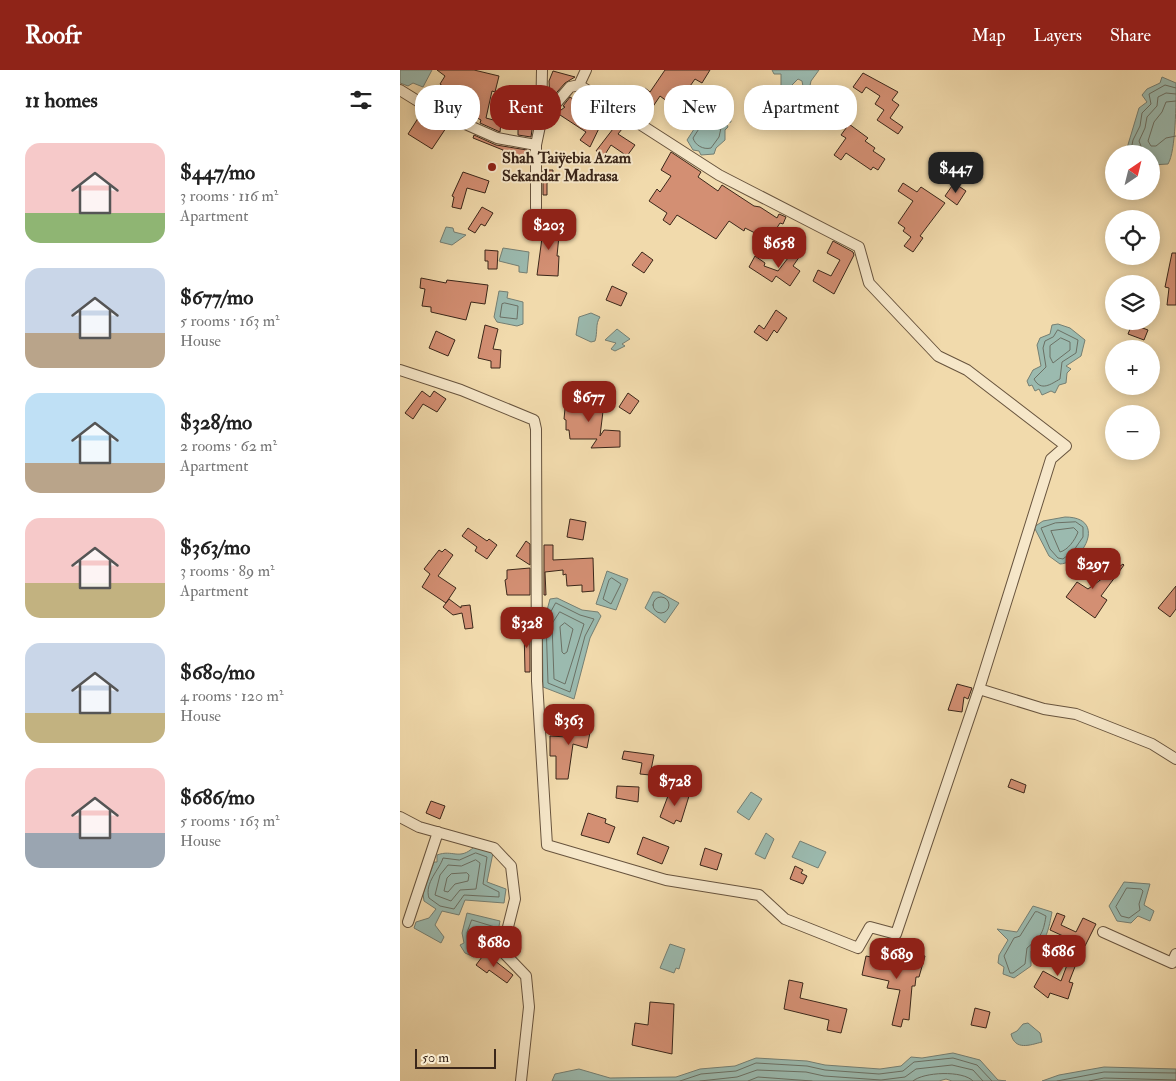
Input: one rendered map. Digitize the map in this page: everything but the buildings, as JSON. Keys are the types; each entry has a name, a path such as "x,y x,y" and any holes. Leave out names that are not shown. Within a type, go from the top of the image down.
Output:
{"street":[{"path":"542,70 542,85"},
{"path":"579,85 586,70"},
{"path":"561,97 571,87"},
{"path":"400,90 430,108 497,138 536,145"},
{"path":"536,208 536,145 539,130"},
{"path":"400,370 461,390 534,420 536,439 536,681 547,846 666,880 759,895 784,919 858,948 870,927 896,934 979,689 1051,459 1066,446 967,370 938,356 869,284 859,247 719,175 649,130"},
{"path":"979,689 1044,709 1076,714 1145,741 1176,760"},
{"path":"400,817 419,827 494,848 511,866 515,899 502,951 526,976 529,1007 521,1081"},
{"path":"408,922 438,832"},
{"path":"1103,932 1172,963 1176,954"}],"water":[{"path":"400,70 432,70 424,85 413,83 408,86 400,83"},
{"path":"772,70 819,70 810,85 803,85 802,81 798,79 792,85 781,85 781,74 774,74"},
{"path":"1162,77 1176,83 1173,149 1168,164 1160,164 1160,145 1128,145 1139,108 1147,102 1142,95 1147,89 1160,83"},
{"path":"693,130 725,130 725,140 716,148 714,154 701,155 699,151 693,150 687,140"},
{"path":"446,227 453,228 454,232 466,235 452,245 440,242"},
{"path":"503,248 529,252 527,273 519,272 519,266 499,261"},
{"path":"499,291 508,292 507,298 523,302 523,324 517,326 497,322 494,317"},
{"path":"591,313 600,317 595,341 591,342 576,335 579,317"},
{"path":"1058,324 1070,328 1085,340 1081,356 1066,366 1071,369 1067,373 1066,383 1059,385 1055,393 1051,391 1042,395 1039,389 1035,391 1032,385 1029,386 1027,381 1033,370 1041,366 1037,345 1040,338 1050,334 1052,325"},
{"path":"617,329 630,339 622,344 625,346 615,351 611,349 616,343 605,340"},
{"path":"1065,517 1078,519 1086,524 1088,532 1083,549 1077,556 1069,562 1060,564 1049,556 1034,527 1043,521"},
{"path":"607,571 628,579 616,610 596,604"},
{"path":"653,592 659,592 679,603 665,623 645,608"},
{"path":"557,598 582,610 598,612 601,616 590,638 574,699 543,687 542,613 546,614 550,599"},
{"path":"751,792 762,799 749,820 737,812"},
{"path":"766,833 774,839 765,859 755,854"},
{"path":"800,841 826,852 818,868 792,857"},
{"path":"474,847 493,853 487,882 506,889 504,903 465,900 459,915 442,911 435,925 444,937 441,943 414,928 416,922 429,918 436,909 424,901 423,894 434,862 437,862 437,855 447,853 460,854"},
{"path":"1124,882 1150,884 1144,905 1154,911 1150,921 1138,916 1131,923 1117,921 1109,906"},
{"path":"1033,906 1052,912 1048,929 1041,944 1031,951 1031,966 1014,978 1003,974 1004,967 998,963 999,955 1008,940 997,929 1017,932"},
{"path":"467,913 500,921 495,947 491,950 483,948 474,957 465,953 460,945 464,943 462,933"},
{"path":"670,944 685,949 679,969 676,968 674,973 660,968"},
{"path":"1028,1023 1040,1033 1042,1042 1024,1046 1019,1045 1011,1034 1017,1031 1023,1024"},
{"path":"953,1053 980,1060 998,1080 1006,1081 952,1081 946,1079 939,1081 552,1081 555,1074 579,1069 610,1078 676,1077 700,1069 735,1066 756,1058 807,1061 825,1065 880,1069 901,1066 911,1057 922,1058"},
{"path":"1104,1067 1176,1069 1176,1081 1042,1081 1059,1075"}],"place":[{"name":"Shah Taiÿebia Azam Sekandar Madrasa","path":"492,167"}]}
